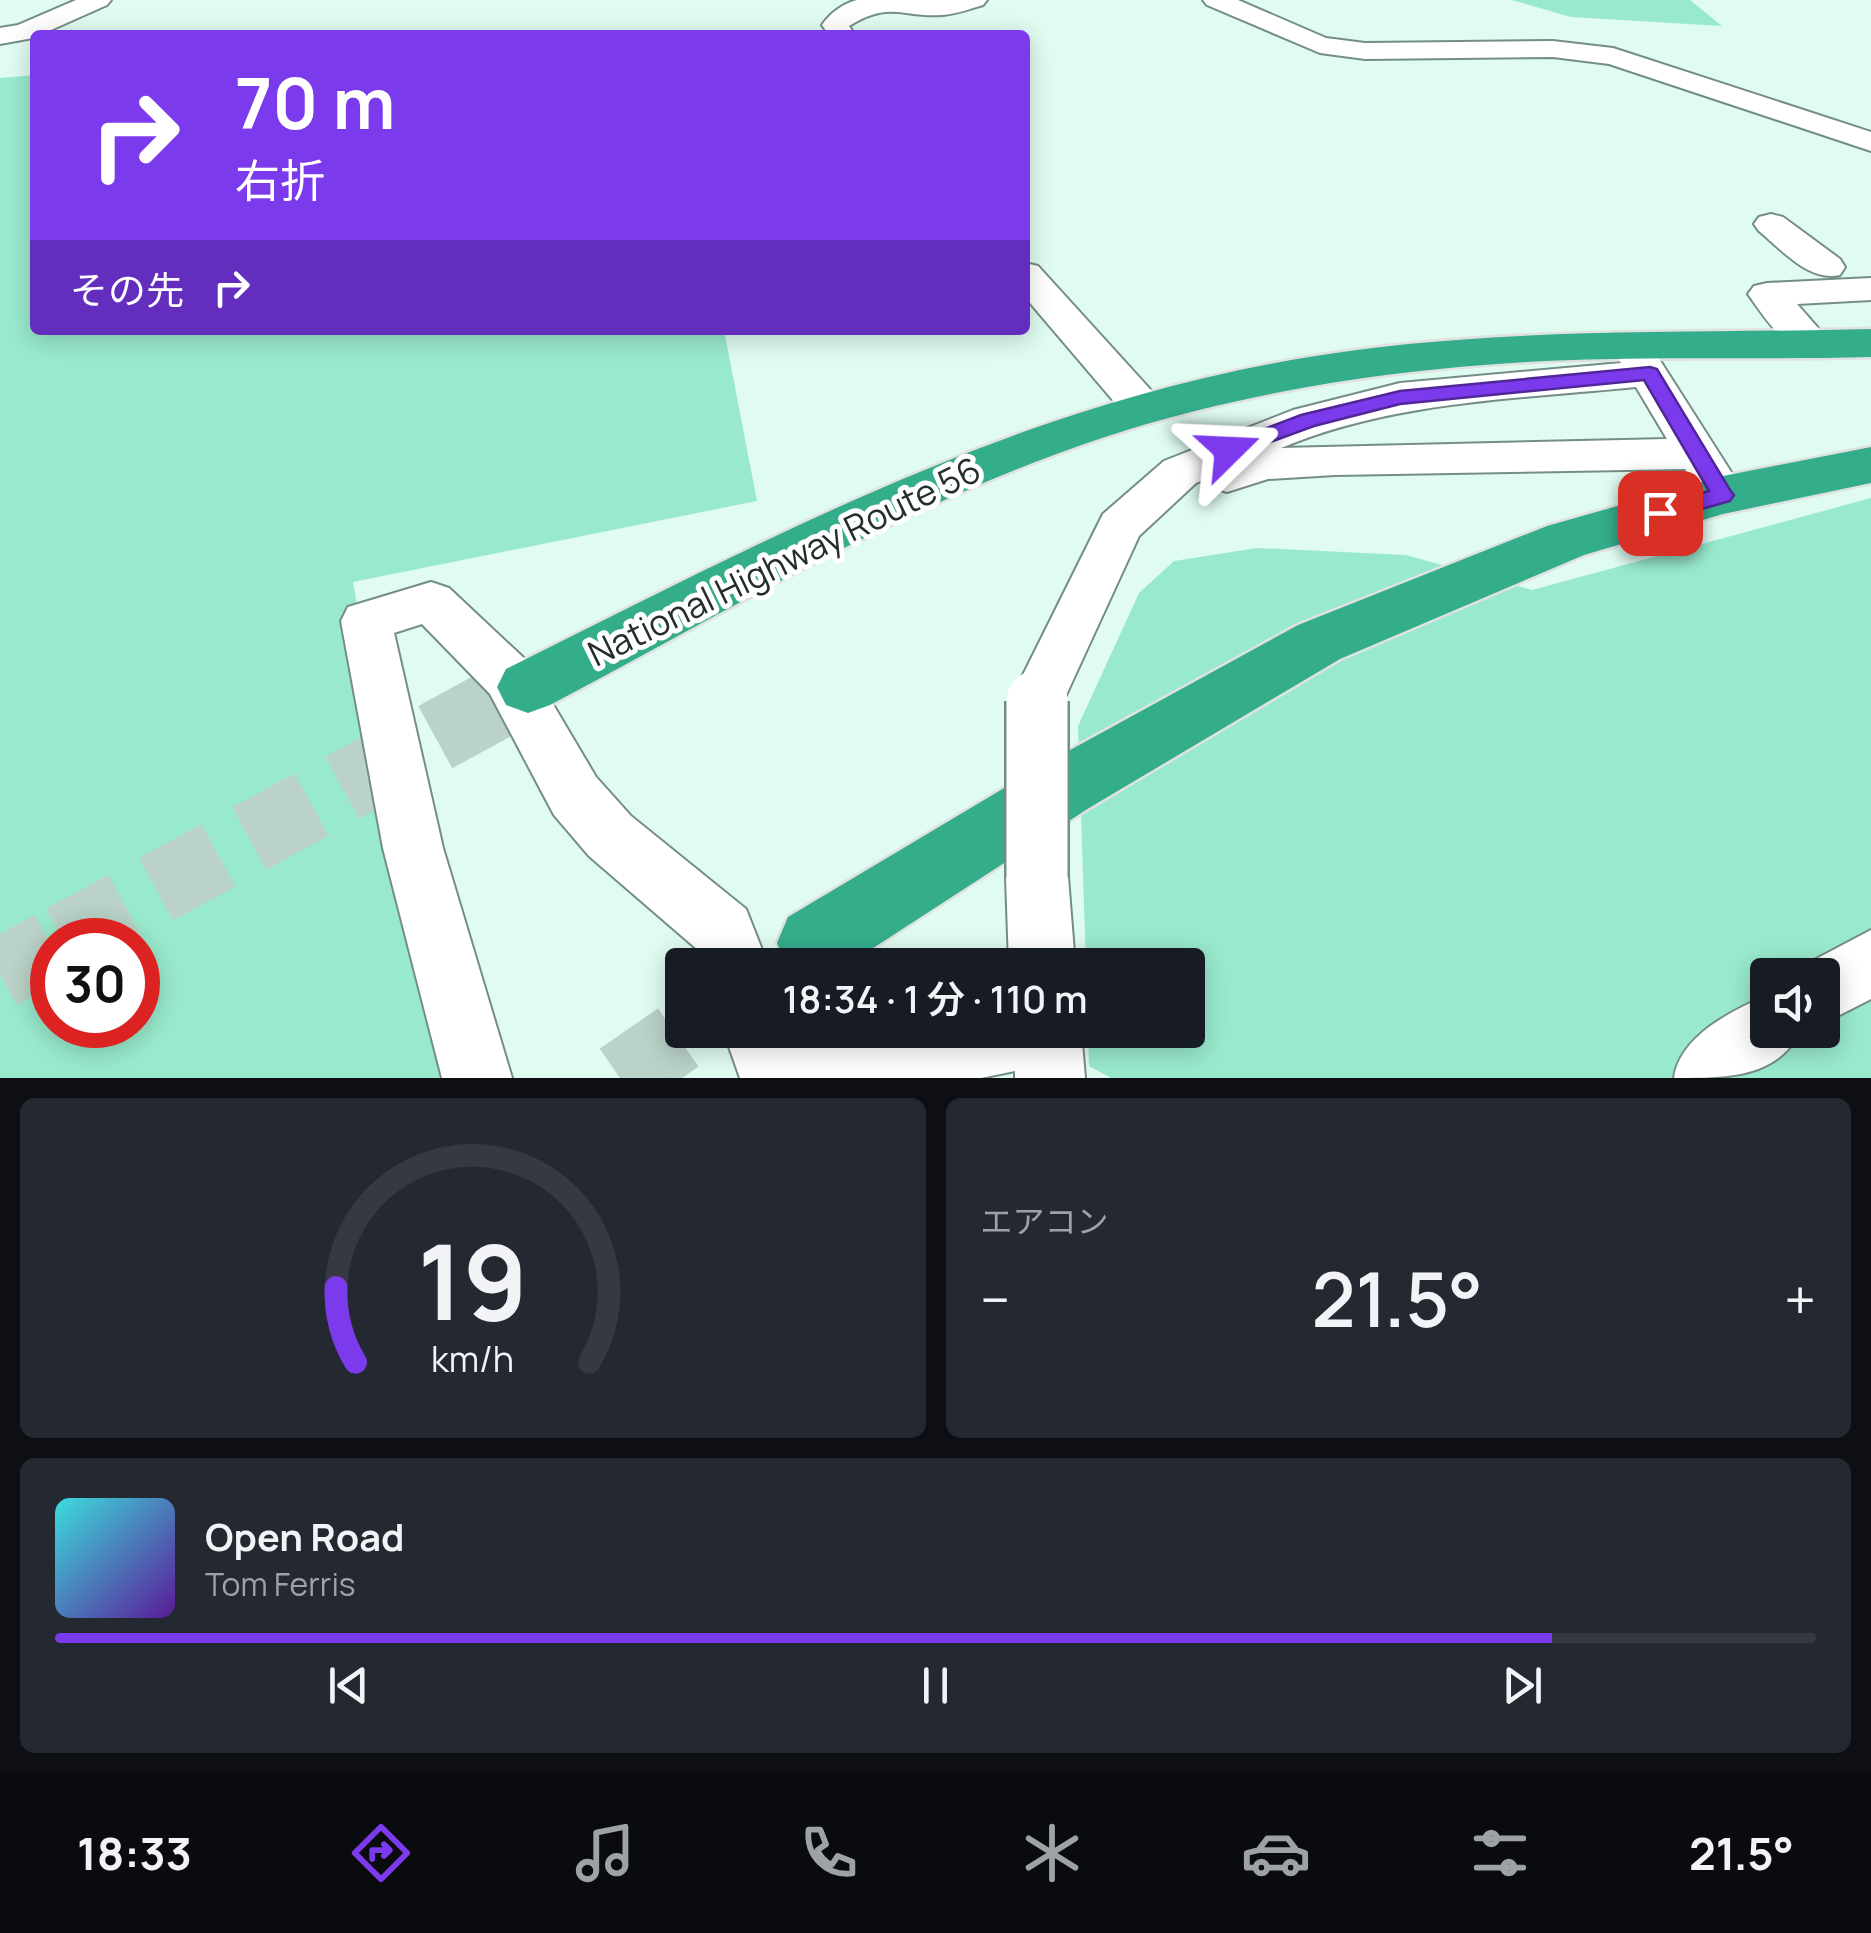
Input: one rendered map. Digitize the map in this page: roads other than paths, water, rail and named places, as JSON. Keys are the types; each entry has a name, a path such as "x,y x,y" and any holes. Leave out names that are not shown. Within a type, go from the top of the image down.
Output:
{"highway":[{"name":"National Highway Route 56","path":"528,687 916,489 1040,441 1143,408 1276,378 1392,360 1546,347 1640,360 1871,343"},
{"path":"814,943 1065,787 1318,642 1566,540 1711,475 1871,465"}],"street":[{"path":"0,36 24,32 98,0"},
{"path":"838,30 835,25 856,8 888,0"},
{"path":"897,0 941,8 974,0"},
{"path":"1216,0 1320,45 1366,51 1554,50 1613,56 1871,142"},
{"path":"1771,224 1827,268"},
{"path":"1784,270 1871,263"},
{"path":"1030,280 1143,408"},
{"path":"1813,345 1767,294 1871,289"},
{"path":"1041,948 1037,700 1120,526 1180,472 1308,420 1400,397 1640,360 1711,475"},
{"path":"1120,526 1199,485 1266,464 1711,475"},
{"path":"477,1078 413,848 366,621 430,602 508,678 575,796 610,836 724,931 730,948"},
{"path":"1840,981 1871,962"},
{"path":"1709,1078 1710,1070 1750,1042"},
{"path":"763,1048 768,1063 877,1066 962,1048"},
{"path":"1048,1048 1050,1078"}],"tunnel":[{"path":"503,701 528,687"},
{"path":"103,918 507,698"},
{"path":"0,974 30,958"},
{"path":"620,1078 665,1047"}]}
